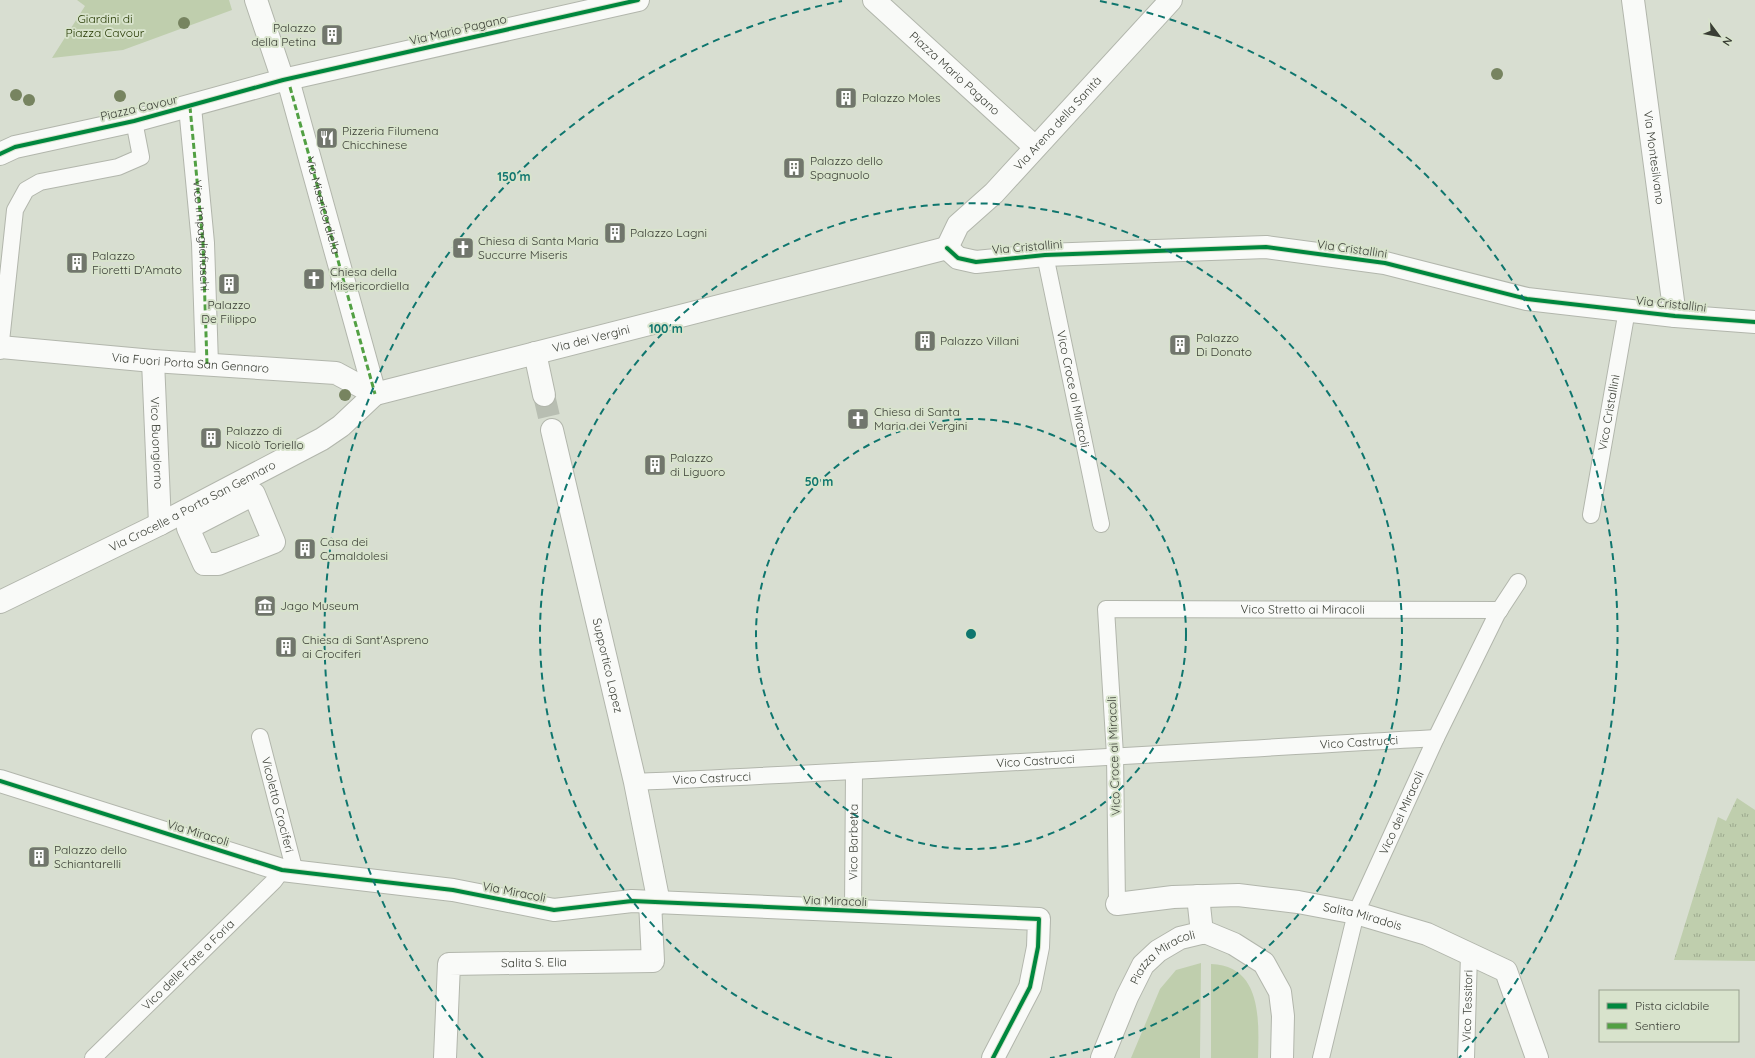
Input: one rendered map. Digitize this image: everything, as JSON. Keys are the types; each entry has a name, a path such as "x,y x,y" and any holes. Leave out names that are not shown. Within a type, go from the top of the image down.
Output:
{"street":[{"path":"256,0 286,83"},
{"name":"Via Mario Pagano","path":"286,83 638,0"},
{"name":"Piazza Mario Pagano","path":"874,0 1035,148"},
{"name":"Via Arena della Sanità","path":"947,248 958,225 994,193 1171,0"},
{"name":"Via Montesilvano","path":"1633,0 1674,316"},
{"name":"Piazza Cavour","path":"0,154 16,147 134,121 286,83"},
{"name":"Via Misericordiella","path":"286,83 375,394"},
{"name":"Vico Impagliafiaschi","path":"190,107 203,243 208,364"},
{"name":"Via Cristallini","path":"947,248 958,258 976,262 1045,255 1266,247 1385,263 1527,299 1674,316 1755,322"},
{"name":"Via dei Vergini","path":"375,394 947,248"},
{"name":"Via Fuori Porta San Gennaro","path":"0,347 153,361 336,374 375,394"},
{"path":"535,353 544,395"},
{"name":"Vico Buongiorno","path":"153,361 160,524"},
{"name":"Via Crocelle a Porta San Gennaro","path":"0,602 160,524 322,439 341,426 375,394"},
{"name":"Supportico Lopez","path":"552,430 634,782 654,903"},
{"name":"Via Miracoli","path":"0,781 288,871 453,890 554,910 632,901 1039,919 1038,947 1030,987 993,1058"},
{"name":"Salita Miradois","path":"1117,904 1173,896 1238,895 1298,902 1356,913 1427,934 1506,971 1537,1058"},
{"path":"1198,896 1202,933"},
{"name":"Salita S. Elia","path":"445,1058 450,964 653,961 654,903"},
{"name":"Piazza Miracoli","path":"1102,1058 1127,997 1144,965 1158,951 1180,938 1205,932 1234,944 1264,963 1280,992 1282,1016 1282,1058"}],"lane":[{"path":"0,351 15,210 26,190 40,182 118,168 141,157 134,121"},
{"name":"Vico Croce ai Miracoli","path":"1045,255 1101,524"},
{"name":"Vico Cristallini","path":"1591,515 1627,310"},
{"name":"Vico dei Miracoli","path":"1321,1058 1356,913 1436,738 1500,610 1518,582"},
{"name":"Vico Croce ai Miracoli","path":"1106,609 1116,756 1117,904"},
{"name":"Vico Stretto ai Miracoli","path":"1106,609 1500,610"},
{"name":"Vicoletto Crociferi","path":"260,737 288,871"},
{"name":"Vico Castrucci","path":"634,782 854,772 1436,738"},
{"name":"Vico Barbetta","path":"853,911 854,772"},
{"name":"Vico delle Fate a Foria","path":"93,1058 274,881 288,871"},
{"name":"Vico Tessitori","path":"1466,1058 1469,954"}],"green space":[{"name":"Giardini di Piazza Cavour","path":"77,0 229,0 232,10 123,50 52,58 85,6"},
{"path":"1737,798 1755,810 1755,961 1674,960 1718,817 1726,821"},
{"path":"1201,963 1200,1058 1131,1058 1160,989 1176,970"},
{"path":"1211,964 1228,967 1240,974 1249,985 1257,1012 1258,1058 1211,1058"}],"tunnel":[{"path":"544,395 552,430"}],"marked path":[{"path":"290,87 375,394"},
{"path":"190,107 203,243 207,364"}],"cycle path":[{"path":"0,154 15,147 134,121 283,80 638,0"},
{"path":"947,248 958,258 976,262 1045,255 1266,247 1385,263 1527,299 1675,316 1755,322"},
{"path":"0,781 282,870 453,890 554,910 632,901 1039,919 1038,947 1030,987 993,1058"}],"place":[{"name":"Palazzo della Petina","path":"332,35"},
{"name":"Palazzo Moles","path":"846,98"},
{"name":"Pizzeria Filumena Chicchinese","path":"327,138"},
{"name":"Palazzo dello Spagnuolo","path":"794,168"},
{"name":"Palazzo Lagni","path":"615,233"},
{"name":"Chiesa di Santa Maria Succurre Miseris","path":"463,248"},
{"name":"Palazzo Fioretti D'Amato","path":"77,263"},
{"name":"Chiesa della Misericordiella","path":"314,279"},
{"name":"Palazzo De Filippo","path":"229,284"},
{"name":"Palazzo Villani","path":"925,341"},
{"name":"Palazzo Di Donato","path":"1180,345"},
{"name":"Chiesa di Santa Maria dei Vergini","path":"858,419"},
{"name":"Palazzo di Nicolò Toriello","path":"211,438"},
{"name":"Palazzo di Liguoro","path":"655,465"},
{"name":"Casa dei Camaldolesi","path":"305,549"},
{"name":"Jago Museum","path":"265,606"},
{"name":"Chiesa di Sant'Aspreno ai Crociferi","path":"286,647"},
{"name":"Palazzo dello Schiantarelli","path":"39,857"}]}
